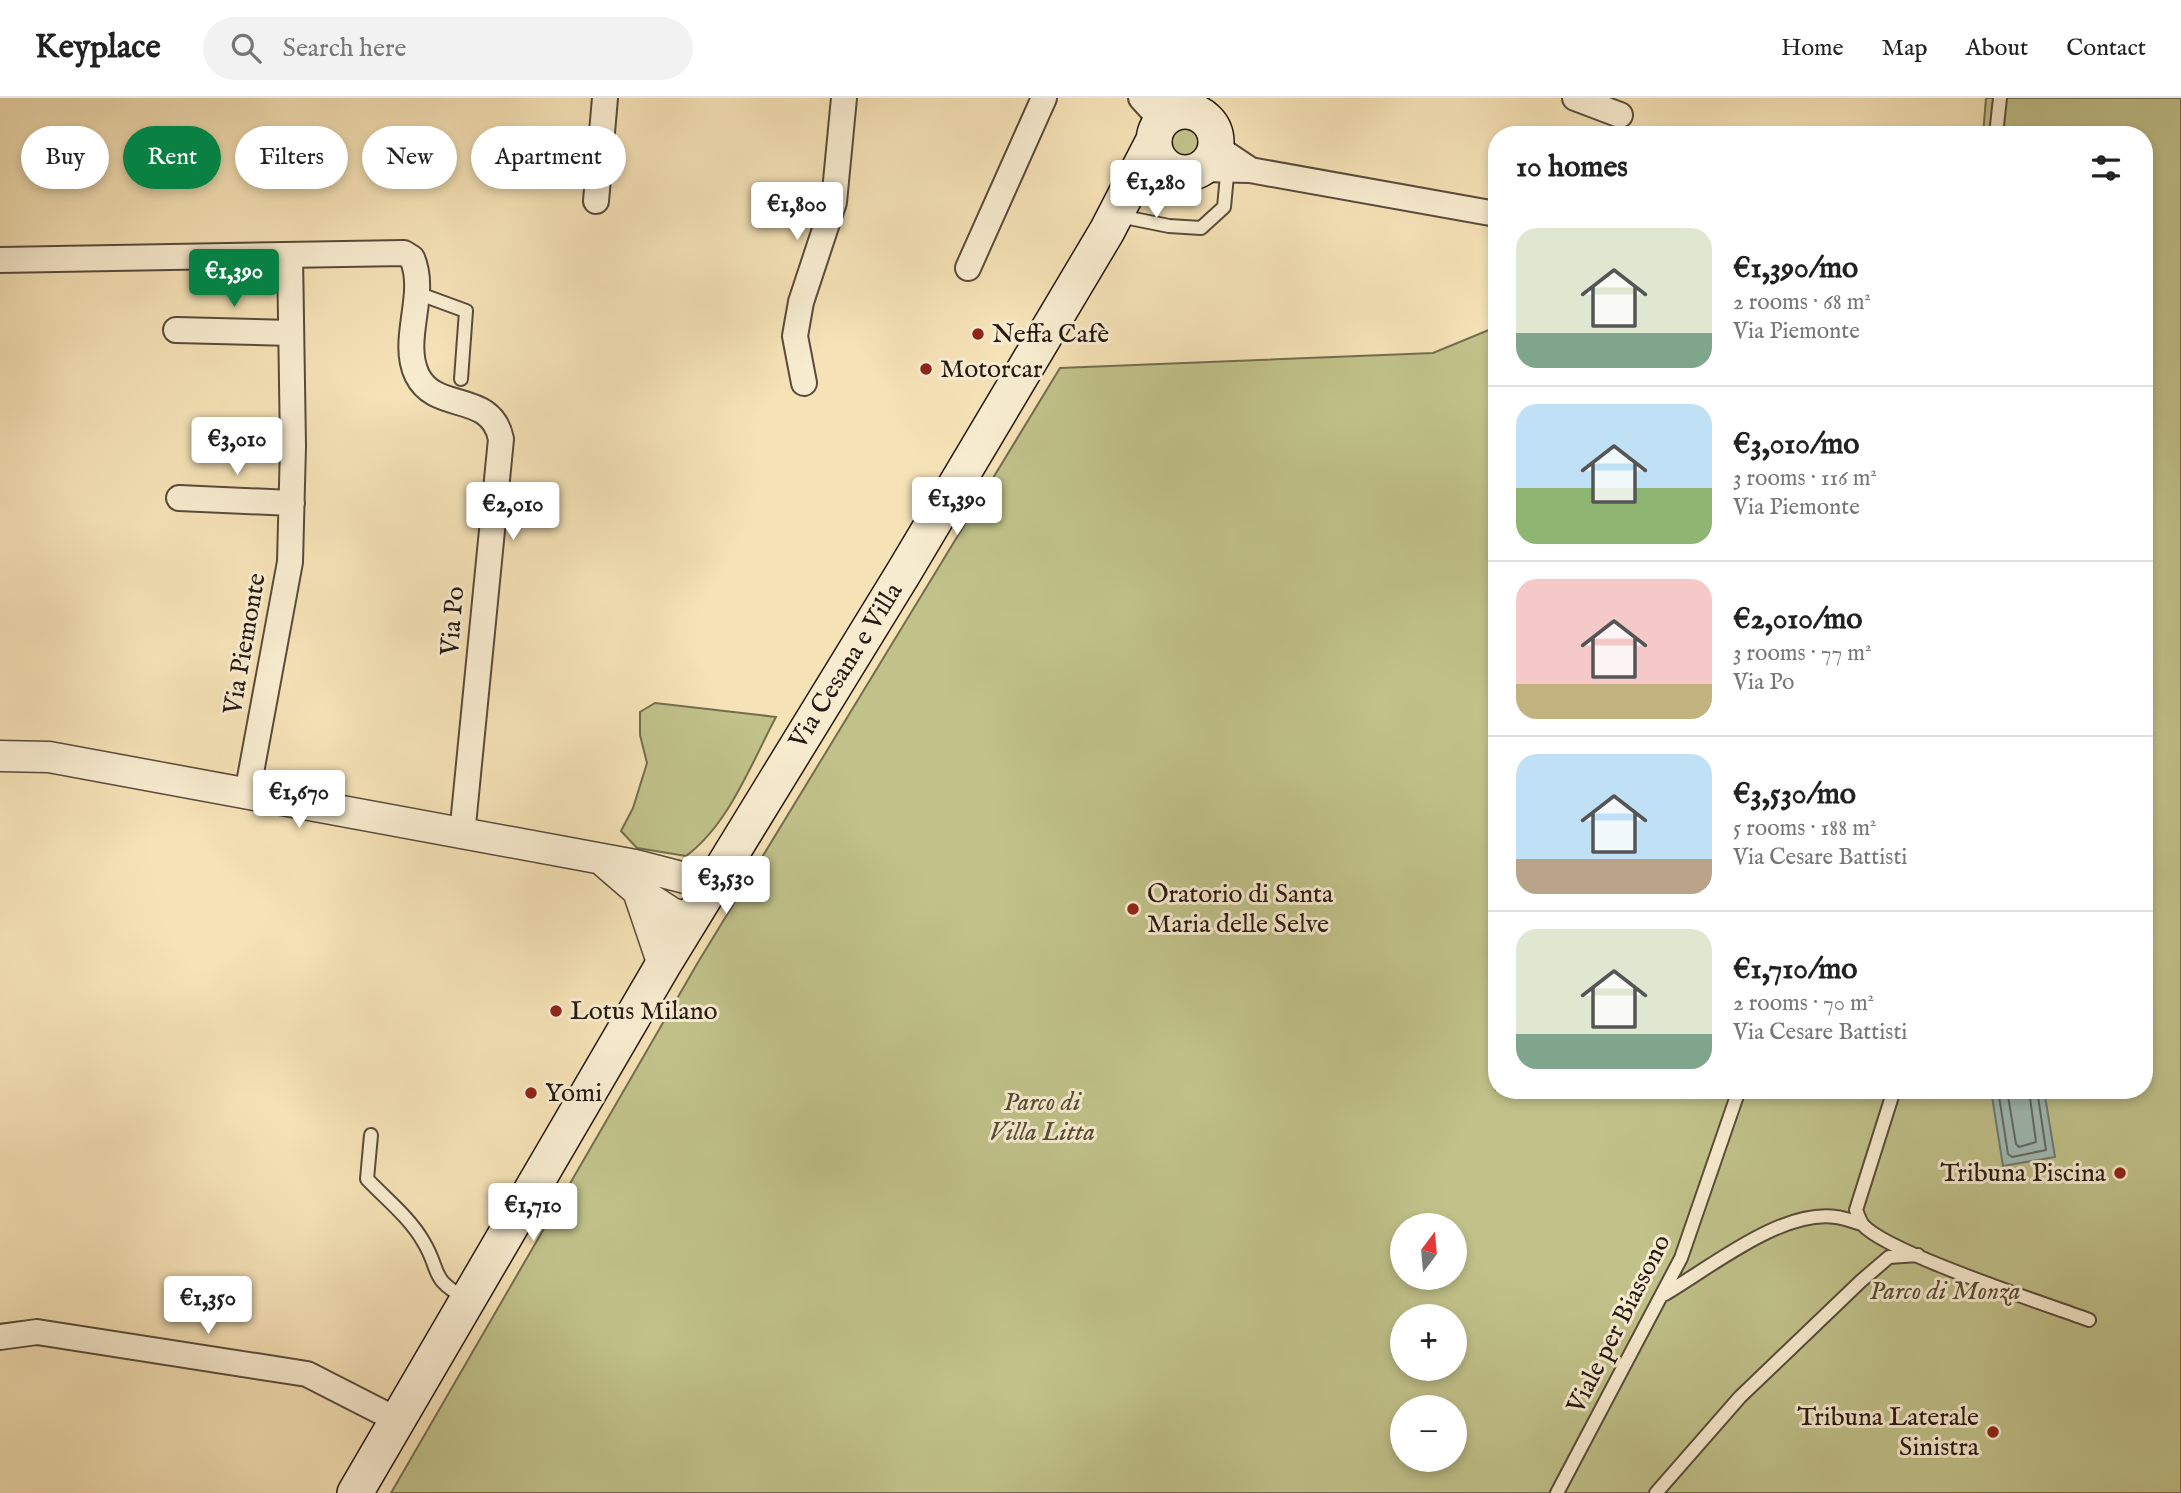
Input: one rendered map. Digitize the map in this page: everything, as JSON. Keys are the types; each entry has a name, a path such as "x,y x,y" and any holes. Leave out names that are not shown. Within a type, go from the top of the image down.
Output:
{"main road":[{"name":"Via Cesana e Villa","path":"355,1493 663,965 1114,221 1155,184 1193,133"}],"street":[{"path":"596,201 605,98"},
{"path":"804,383 795,336 801,302 834,202 844,98"},
{"path":"968,268 1044,98"},
{"path":"1575,98 1620,116"},
{"path":"1193,133 1488,212"},
{"name":"Via Po","path":"0,260 404,253 416,266 417,293 412,344 416,374 435,394 489,414 498,425 501,439 462,835"},
{"name":"Via Piemonte","path":"247,794 288,574 292,503 290,255"},
{"path":"176,330 291,333"},
{"path":"179,498 292,503"},
{"path":"0,757 49,757 671,873 712,885"},
{"path":"602,860 638,891 673,913 692,919"},
{"path":"638,891 663,965"},
{"path":"0,1337 37,1332 307,1374 397,1420"}],"lane":[{"path":"1997,126 2000,98"},
{"path":"1114,221 1201,228 1224,207 1193,133"},
{"path":"417,293 466,311 461,379"},
{"name":"Viale per Biassono","path":"1557,1493 1665,1294 1681,1258 1736,1099"},
{"path":"1862,1224 1856,1210 1891,1099"},
{"path":"371,1135 367,1180 409,1221 425,1243 443,1285 468,1299"},
{"path":"1665,1294 1767,1233 1803,1220 1835,1216 1862,1224 1877,1235 1918,1255 2090,1320"},
{"path":"1656,1493 1740,1397 1861,1281 1889,1257 1918,1255"}],"green space":[{"name":"Parco di Villa Litta","path":"1986,98 2181,98 2181,1493 391,1493 697,964 1060,368 1433,353 1488,330 1488,1099 2153,1099 2153,126 1984,126"},
{"path":"1186,123 1198,128 1203,140 1198,152 1186,157 1174,152 1169,140 1174,128"},
{"path":"655,703 776,717 727,810 701,843 686,856 637,848 621,831 633,808 647,763 640,735 640,712"}],"water":[{"path":"1992,1099 2045,1099 2055,1157 2003,1166"}],"place":[{"name":"Neffa Cafè","path":"978,334"},
{"name":"Motorcar","path":"926,369"},
{"name":"Oratorio di Santa Maria delle Selve","path":"1133,909"},
{"name":"Lotus Milano","path":"556,1011"},
{"name":"Yomi","path":"531,1093"},
{"name":"Tribuna Piscina","path":"2120,1173"},
{"name":"Tribuna Laterale Sinistra","path":"1993,1432"}],"park label":[{"name":"Parco di Monza","path":"1945,1291"}]}
